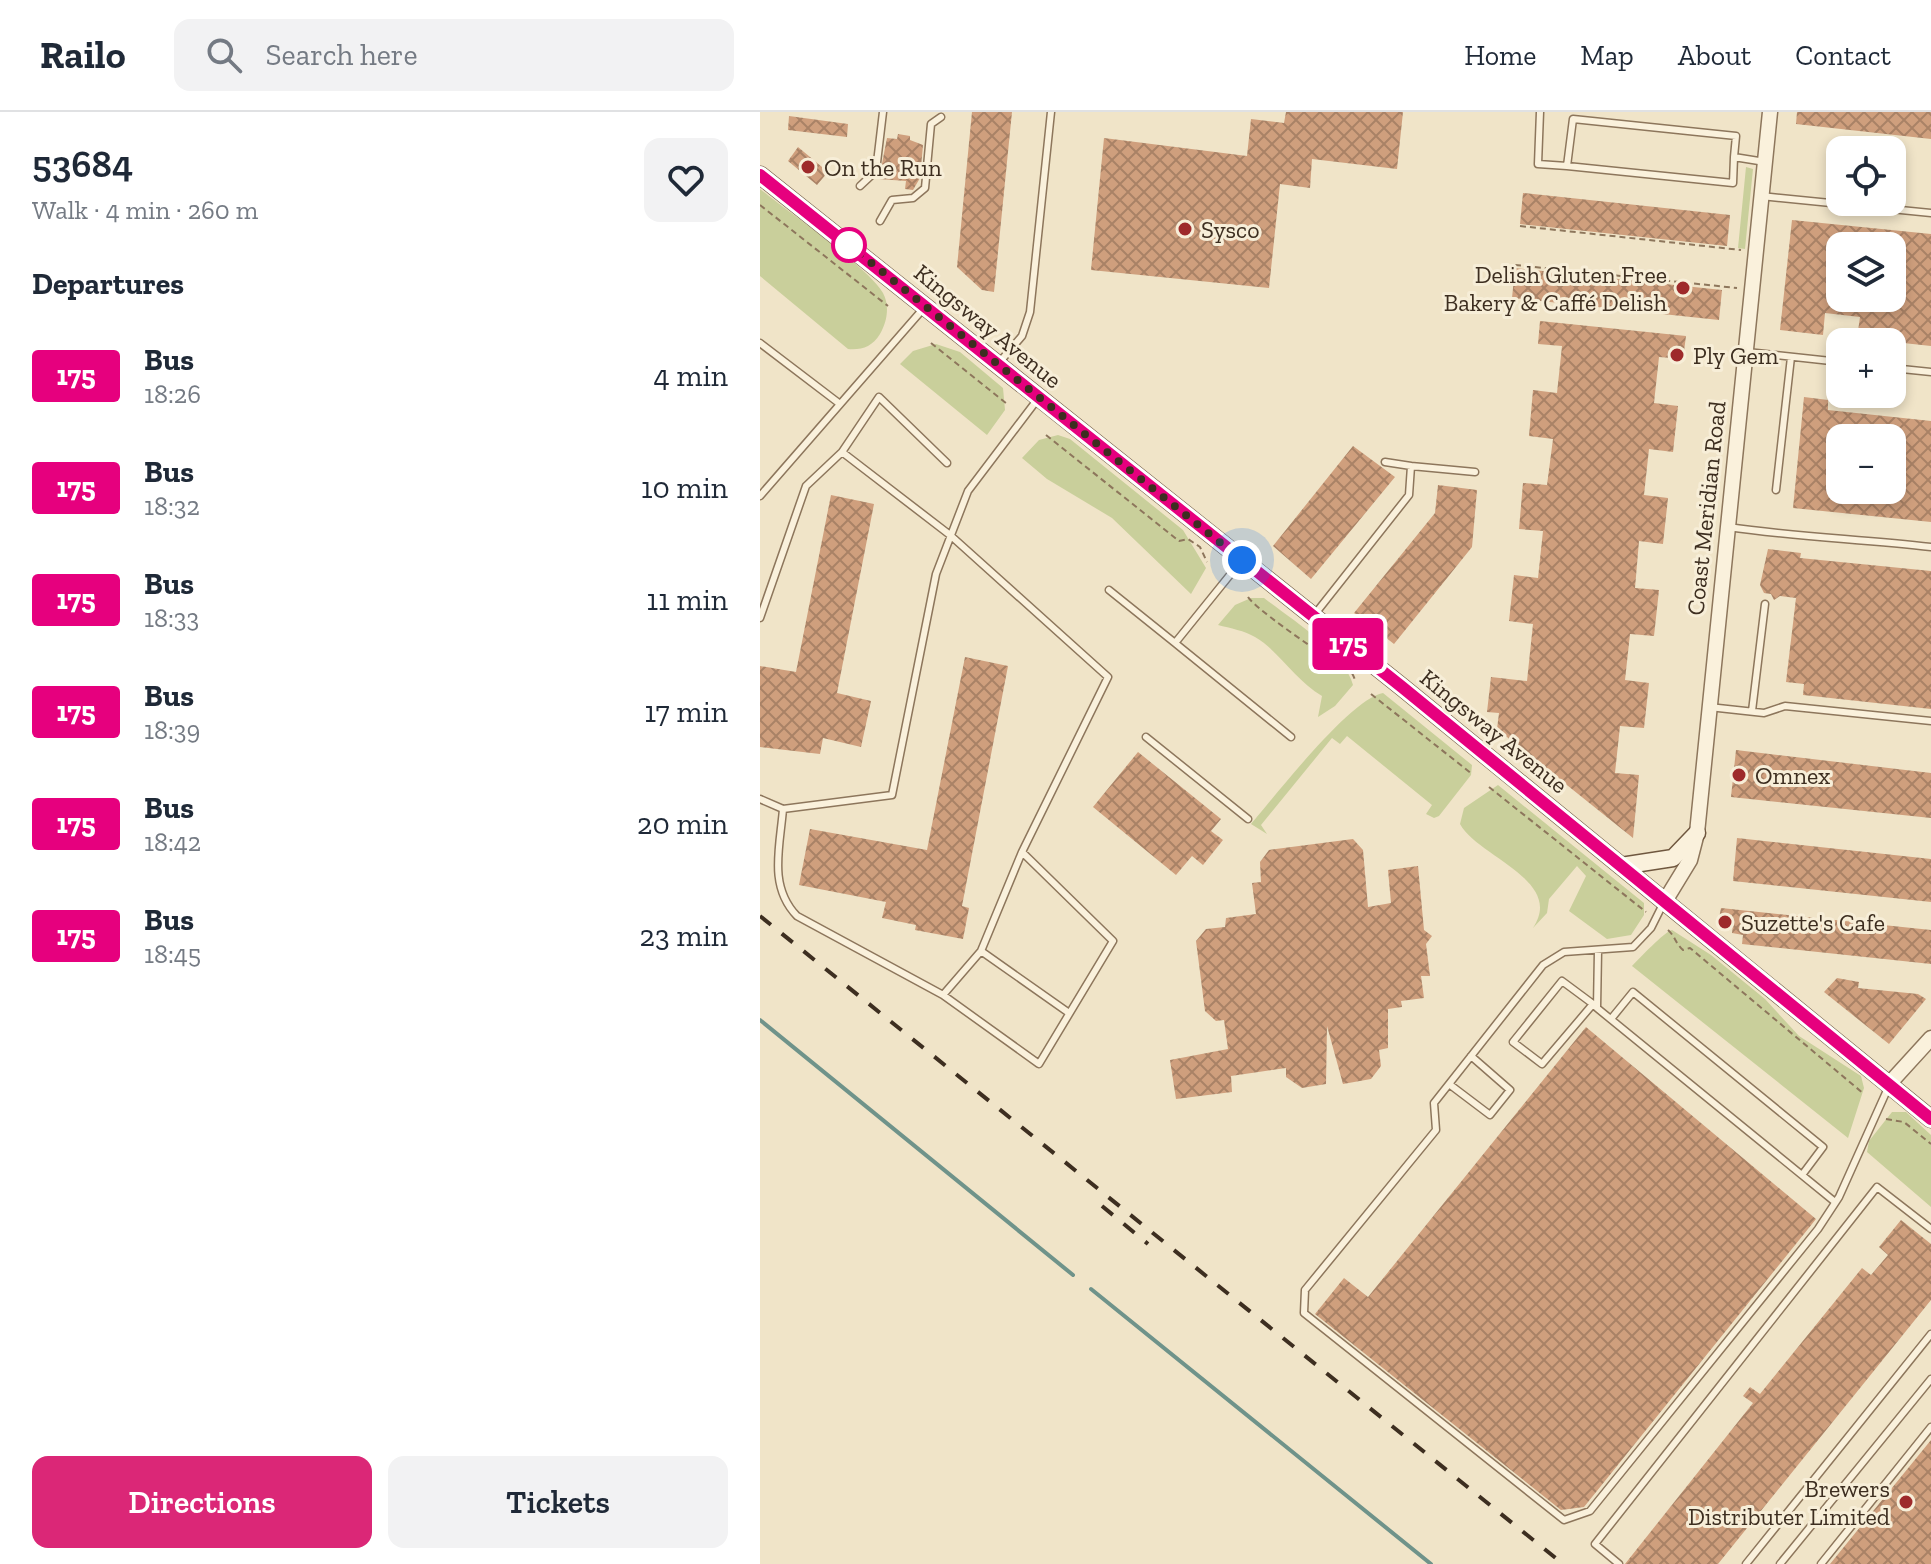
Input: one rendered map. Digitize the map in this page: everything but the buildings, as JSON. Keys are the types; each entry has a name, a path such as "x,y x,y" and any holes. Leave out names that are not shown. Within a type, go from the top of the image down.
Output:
{"main road":[{"name":"Kingsway Avenue","path":"760,175 1313,616 1931,1119"},
{"path":"1621,866 1664,862 1680,853 1697,833"}],"street":[{"name":"Coast Meridian Road","path":"1665,901 1690,860 1697,833 1743,351 1770,112"},
{"path":"1889,1084 1931,1038"}],"lane":[{"path":"860,186 876,171 883,112"},
{"path":"998,364 1022,336 1030,312 1051,112"},
{"path":"1540,112 1538,164 1733,183 1736,136 1573,119 1567,166"},
{"path":"880,221 892,200 913,198 925,188 931,124 941,117"},
{"path":"1734,157 1765,162"},
{"path":"1761,196 1931,213"},
{"path":"760,496 926,306"},
{"path":"760,343 840,404"},
{"path":"1743,351 1826,361"},
{"path":"1776,490 1791,357"},
{"path":"1906,369 1931,372"},
{"path":"760,618 806,486 842,452 879,397 947,463"},
{"path":"760,799 783,809 892,795 936,574 950,535 968,491 1040,398"},
{"path":"842,452 950,535 1108,677 1022,852 981,951 943,995"},
{"path":"1385,462 1475,472"},
{"path":"1313,616 1409,495 1411,466"},
{"path":"1726,527 1807,538 1931,547"},
{"path":"1175,643 1242,560"},
{"path":"1109,590 1291,737"},
{"path":"1752,711 1765,604"},
{"path":"1707,707 1764,713 1785,706 1931,721"},
{"path":"1146,737 1248,819"},
{"path":"783,809 777,882 784,902 797,916 943,995 1039,1064 1113,941 1022,852"},
{"path":"1665,901 1651,928 1633,947 1564,952 1543,965 1434,1103 1436,1130 1305,1290 1304,1313 1564,1520 1590,1511 1835,1202 1889,1084"},
{"path":"981,951 1069,1013"},
{"path":"1598,951 1595,1006 1542,1064 1513,1042 1562,981 1595,1006 1835,1202"},
{"path":"1611,1019 1633,992 1823,1147 1802,1175"},
{"path":"1449,1084 1490,1115 1510,1090 1471,1056"},
{"path":"1619,1564 1595,1544 1877,1187 1931,1229"},
{"path":"1746,1564 1931,1334"},
{"path":"1780,1564 1931,1379"},
{"path":"1821,1564 1931,1427"}],"path":[{"path":"760,205 888,306"},
{"path":"1520,226 1747,251"},
{"path":"1515,265 1743,289"},
{"path":"931,343 1007,404"},
{"path":"1046,435 1179,541 1188,539 1200,547 1207,562"},
{"path":"1248,597 1258,609 1277,619 1324,655 1338,659 1351,670 1355,680"},
{"path":"1371,694 1472,774"},
{"path":"1489,787 1646,912"},
{"path":"1668,930 1675,935 1676,944 1683,950 1690,948 1864,1094"},
{"path":"1885,1119 1904,1122 1931,1144"}],"green space":[{"path":"1746,167 1753,169 1745,249 1738,248"},
{"path":"760,189 862,269 883,293 886,319 880,334 870,345 848,349 760,276"},
{"path":"936,344 960,352 1003,388 1005,410 987,435 900,364 913,351"},
{"path":"1058,435 1070,439 1183,530 1206,568 1191,594 1112,518 1047,479 1022,458 1039,440"},
{"path":"1251,598 1264,598 1316,637 1340,661 1353,685 1335,706 1318,717 1322,696 1272,650 1247,633 1218,625 1235,605"},
{"path":"1383,693 1472,765 1471,775 1439,816 1434,818 1426,814 1432,805 1347,736 1340,744 1332,738 1261,825 1267,834 1251,824 1333,729 1369,699"},
{"path":"1498,785 1644,903 1644,915 1631,935 1607,939 1569,911 1586,876 1577,866 1549,899 1547,913 1533,928 1540,911 1538,896 1529,883 1470,836 1460,824 1464,808"},
{"path":"1672,930 1711,955 1765,999 1799,1036 1861,1076 1864,1088 1848,1138 1632,966"},
{"path":"1892,1112 1906,1112 1931,1135 1931,1207 1867,1152 1869,1141"}],"waterway":[{"path":"760,1020 1073,1275"},
{"path":"1091,1289 1431,1564"}],"railway":[{"path":"760,916 1563,1564"},
{"path":"1102,1206 1148,1244"}],"bus line":[{"name":"175","path":"760,175 1402,687 1931,1119"}],"place":[{"name":"On the Run","path":"808,167"},
{"name":"Sysco","path":"1185,229"},
{"name":"Delish Gluten Free Bakery & Caffé Delish","path":"1683,288"},
{"name":"Ply Gem","path":"1677,355"},
{"name":"Omnex","path":"1739,775"},
{"name":"Suzette's Cafe","path":"1725,922"},
{"name":"Brewers Distributer Limited","path":"1906,1502"}],"route":[{"path":"849,245 1242,560"}]}
